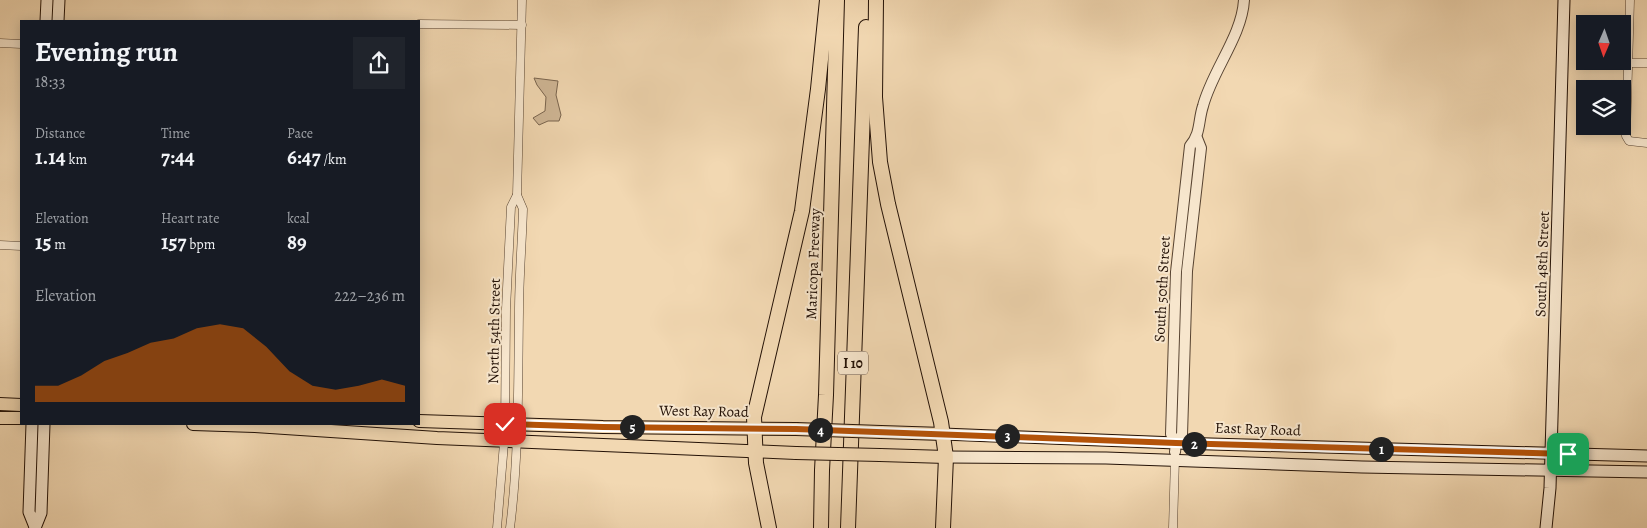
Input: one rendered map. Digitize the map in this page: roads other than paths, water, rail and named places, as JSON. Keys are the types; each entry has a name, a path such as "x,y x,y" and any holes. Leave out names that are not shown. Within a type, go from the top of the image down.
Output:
{"highway":[{"path":"769,528 756,463 754,428 760,392 802,211 818,89 827,0"},
{"name":"Maricopa Freeway","path":"821,528 837,0"},
{"name":"I 10","path":"848,528 867,0"},
{"path":"876,0 875,97 880,162 888,204 943,434 946,457 943,528"}],"main road":[{"path":"46,20 47,0"},
{"path":"58,20 59,0"},
{"name":"South 48th Street","path":"1546,528 1550,470 1564,0"},
{"path":"0,404 20,405"},
{"path":"0,418 20,418"},
{"name":"West Ray Road","path":"420,421 603,427 754,428 838,431"},
{"path":"32,425 29,512 35,528"},
{"path":"35,528 41,513 44,425"},
{"path":"224,425 438,438 755,452"},
{"name":"East Ray Road","path":"838,431 943,434 1372,467 1647,472"},
{"name":"East Ray Road","path":"755,452 946,457 1092,458 1175,452 1647,456"}],"street":[{"name":"North 54th Street","path":"497,528 511,440 519,309 522,209 517,195 522,0"},
{"name":"South 50th Street","path":"1173,528 1175,452 1182,435 1187,271 1201,148 1197,138 1203,105 1236,28 1244,0"},
{"path":"1630,0 1630,15"},
{"path":"420,24 522,25"},
{"path":"0,43 20,44"},
{"path":"1631,63 1647,63"},
{"path":"1628,70 1626,136 1628,141 1647,143"},
{"name":"North 54th Street","path":"510,528 515,491 506,309 511,207 517,195"},
{"path":"0,245 20,246"}]}
